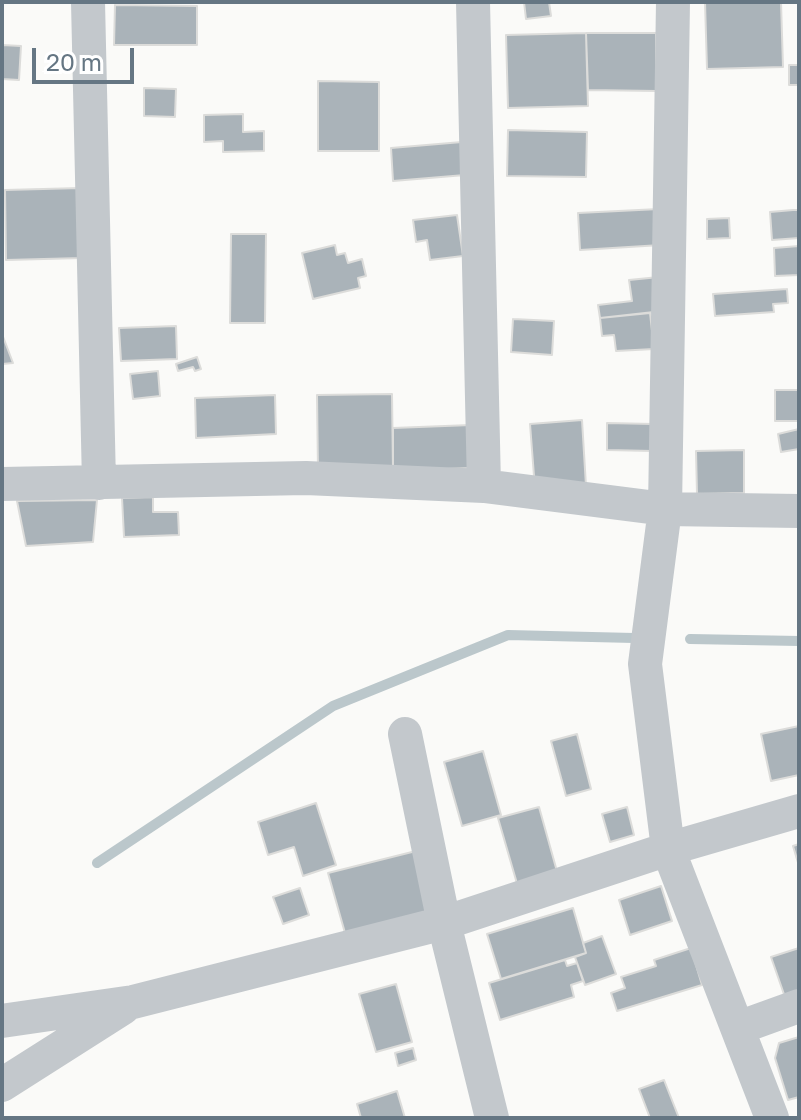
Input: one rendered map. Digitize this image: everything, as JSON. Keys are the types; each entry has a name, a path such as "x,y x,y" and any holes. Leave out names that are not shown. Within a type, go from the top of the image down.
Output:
{"street":[{"path":"88,2 99,483"},
{"path":"473,2 484,486"},
{"path":"673,2 665,509 645,664 668,849 772,1118"},
{"path":"2,484 306,478 484,486 665,509 799,511"},
{"path":"405,734 444,923 492,1118"},
{"path":"2,1021 133,1002 444,923 668,849 799,811"},
{"path":"2,1085 133,1002"},
{"path":"738,1028 799,1006"}],"building":[{"path":"524,2 549,2 551,16 526,19"},
{"path":"705,2 781,2 783,67 707,69"},
{"path":"115,5 197,6 197,45 114,45"},
{"path":"586,33 656,33 656,91 588,90"},
{"path":"586,33 588,106 508,108 506,35"},
{"path":"2,45 21,46 19,80 2,79"},
{"path":"789,65 799,65 799,85 789,85"},
{"path":"318,81 379,82 379,151 318,151"},
{"path":"144,88 176,89 175,117 144,116"},
{"path":"243,114 243,132 264,131 264,151 223,152 223,141 204,142 204,115"},
{"path":"508,130 587,132 586,177 507,176"},
{"path":"462,142 465,175 393,181 391,148"},
{"path":"81,188 82,258 6,260 5,190"},
{"path":"659,209 661,245 580,250 578,213"},
{"path":"799,210 799,238 772,240 770,212"},
{"path":"457,215 463,256 430,260 427,240 416,242 413,220"},
{"path":"729,218 730,238 707,239 707,219"},
{"path":"231,234 266,234 265,323 230,323"},
{"path":"335,245 337,255 345,253 348,263 362,259 366,276 358,278 360,288 313,299 302,253"},
{"path":"799,246 799,275 775,276 774,248"},
{"path":"659,277 663,311 600,318 598,305 632,301 629,280"},
{"path":"787,289 788,303 773,304 774,312 715,316 713,294"},
{"path":"650,313 654,349 616,351 614,335 602,336 600,318"},
{"path":"513,319 554,321 552,355 511,352"},
{"path":"176,326 177,359 121,361 119,328"},
{"path":"2,334 13,363 2,364"},
{"path":"197,357 201,369 195,371 193,367 178,371 176,364"},
{"path":"158,371 160,396 133,399 130,374"},
{"path":"775,390 799,390 799,421 775,421"},
{"path":"392,394 393,471 318,472 317,395"},
{"path":"275,395 276,434 196,438 195,398"},
{"path":"582,420 586,486 535,489 530,424"},
{"path":"607,423 653,424 652,451 607,450"},
{"path":"471,425 472,468 393,471 393,428"},
{"path":"799,429 799,449 781,452 778,434"},
{"path":"744,450 744,493 697,494 696,451"},
{"path":"153,497 153,512 178,512 179,535 124,537 122,498"},
{"path":"97,500 93,542 26,546 17,501"},
{"path":"799,726 799,775 771,781 761,734"},
{"path":"577,734 591,789 566,796 551,741"},
{"path":"483,751 501,815 462,826 444,762"},
{"path":"316,803 336,865 303,876 294,847 268,855 258,822"},
{"path":"539,807 558,875 518,887 498,818"},
{"path":"627,807 634,835 610,842 602,814"},
{"path":"799,844 799,866 793,846"},
{"path":"416,851 436,917 347,940 328,873"},
{"path":"661,886 672,921 630,935 619,900"},
{"path":"300,888 309,915 283,924 273,897"},
{"path":"573,908 586,953 501,979 487,934"},
{"path":"602,936 616,974 585,985 575,957 586,953 583,943"},
{"path":"691,948 702,985 617,1011 611,993 625,988 621,977 656,966 654,960"},
{"path":"799,948 799,995 786,1000 771,957"},
{"path":"565,960 567,966 577,963 583,981 571,985 574,997 500,1020 489,983"},
{"path":"396,984 412,1042 376,1052 359,994"},
{"path":"799,1037 799,1097 788,1100 775,1058 779,1043"},
{"path":"413,1048 416,1060 398,1066 395,1053"},
{"path":"664,1080 679,1118 650,1118 639,1089"},
{"path":"397,1091 405,1118 361,1118 357,1104"}],"waterway":[{"path":"97,863 333,706 508,635 634,638"},
{"path":"690,639 799,641"}]}
